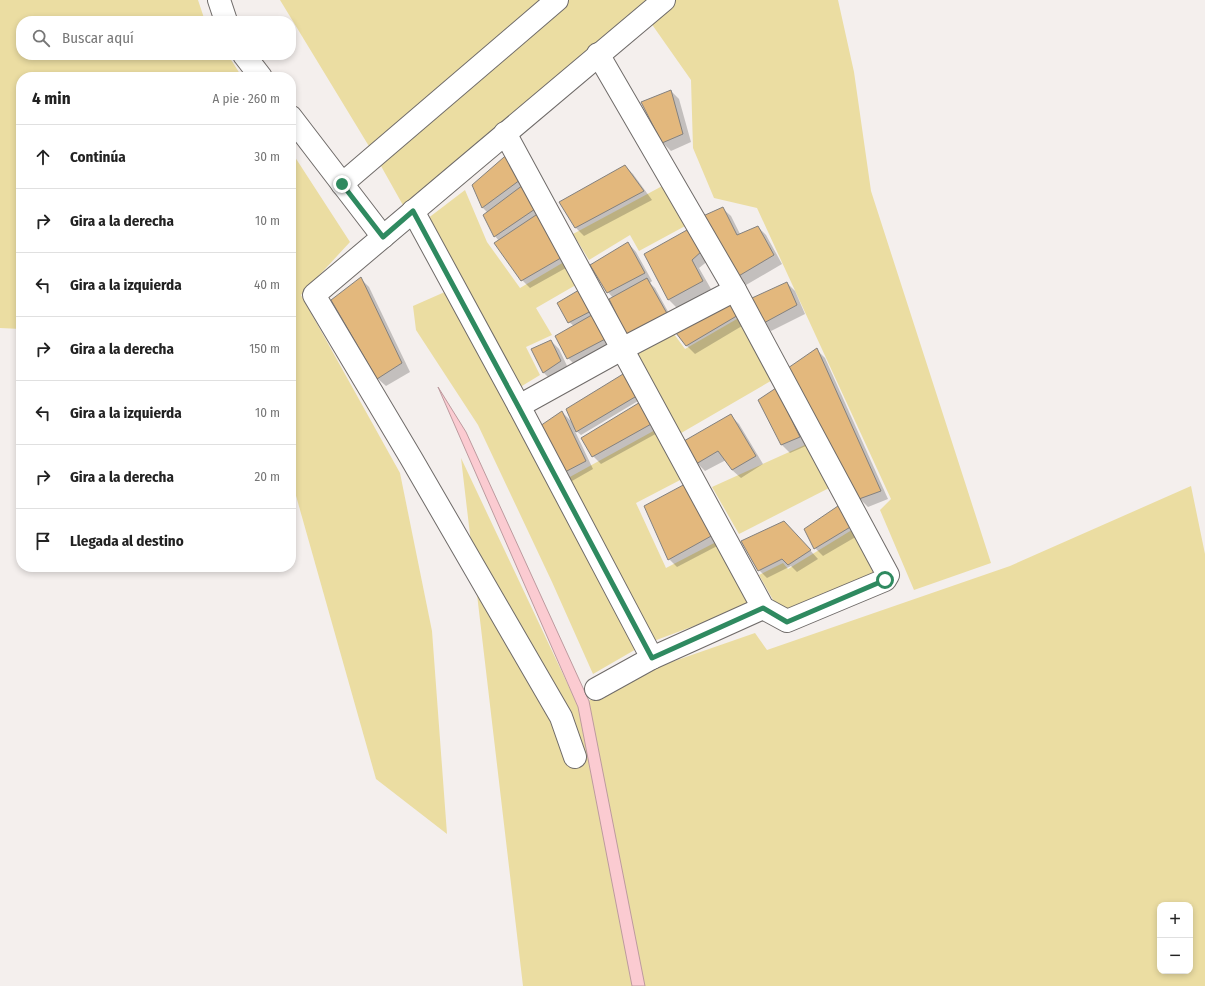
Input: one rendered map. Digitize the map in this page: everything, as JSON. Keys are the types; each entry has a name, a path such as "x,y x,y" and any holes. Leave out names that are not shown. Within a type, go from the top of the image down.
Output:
{"street":[{"path":"219,0 224,16"},
{"path":"342,184 557,0"},
{"path":"575,757 562,717 314,294 658,2"},
{"path":"505,133 763,608 787,622 885,580 888,575 735,290 598,54"},
{"path":"248,60 257,72"},
{"path":"296,124 383,237"},
{"path":"413,211 652,658"},
{"path":"518,406 622,349 735,290"},
{"path":"596,689 652,658 763,608"}],"shaded area":[{"path":"0,0 198,0 203,16 16,16 16,60 231,60 239,72 16,72 16,329 0,328"},
{"path":"280,0 838,0 854,72 871,191 991,563 914,590 880,510 891,499 757,208 714,198 693,148 691,80 639,6 404,207 381,166 296,26 296,16 290,16"},
{"path":"296,159 350,242 301,295 400,473 432,631 447,834 376,779 296,496"},
{"path":"666,184 687,225 639,251 630,235 589,260 573,234"},
{"path":"465,190 487,242 520,288 569,259 581,282 536,308 552,335 526,347 540,375 517,389 427,219"},
{"path":"447,291 638,648 593,674 552,582 478,425 416,330 413,306"},
{"path":"742,316 776,378 676,436 631,352 671,330 685,349"},
{"path":"438,387 466,432 589,701 645,986 632,986 578,707"},
{"path":"657,429 684,478 636,503 666,568 718,541 753,604 651,642 568,478"},
{"path":"807,444 831,487 739,534 712,487"},
{"path":"461,458 578,706 660,666 755,633 767,650 1010,566 1191,486 1205,554 1205,986 523,986"},
{"path":"860,525 881,573 781,614 759,575 783,563 788,569"}],"building":[{"path":"671,90 683,134 662,143 641,102"},
{"path":"511,151 524,177 482,208 472,185"},
{"path":"625,165 644,191 575,228 559,202"},
{"path":"527,182 538,207 494,237 483,215"},
{"path":"723,207 737,235 758,226 774,255 737,277 703,216"},
{"path":"542,211 566,255 521,281 494,243"},
{"path":"687,230 702,251 692,260 703,281 668,300 644,254"},
{"path":"628,242 645,273 607,293 590,265"},
{"path":"361,277 402,363 377,379 331,300"},
{"path":"647,278 669,317 629,340 609,299"},
{"path":"787,282 797,305 762,324 752,298"},
{"path":"584,287 595,309 568,323 557,303"},
{"path":"732,298 740,314 686,346 673,329"},
{"path":"597,312 611,336 567,359 555,336"},
{"path":"551,340 561,361 543,373 531,349"},
{"path":"817,348 881,491 859,499 788,368"},
{"path":"628,371 640,394 576,432 566,409"},
{"path":"776,388 800,437 781,445 758,400"},
{"path":"642,401 653,423 592,457 581,438"},
{"path":"562,411 586,461 563,473 540,426"},
{"path":"731,414 756,456 732,470 718,451 696,464 684,441"},
{"path":"687,483 713,535 668,560 644,506"},
{"path":"838,506 852,526 814,549 804,529"},
{"path":"784,521 811,550 788,565 782,559 758,571 741,541"}],"route":[{"path":"342,184 383,237 413,211 652,658 763,608 787,622 885,580"}]}
